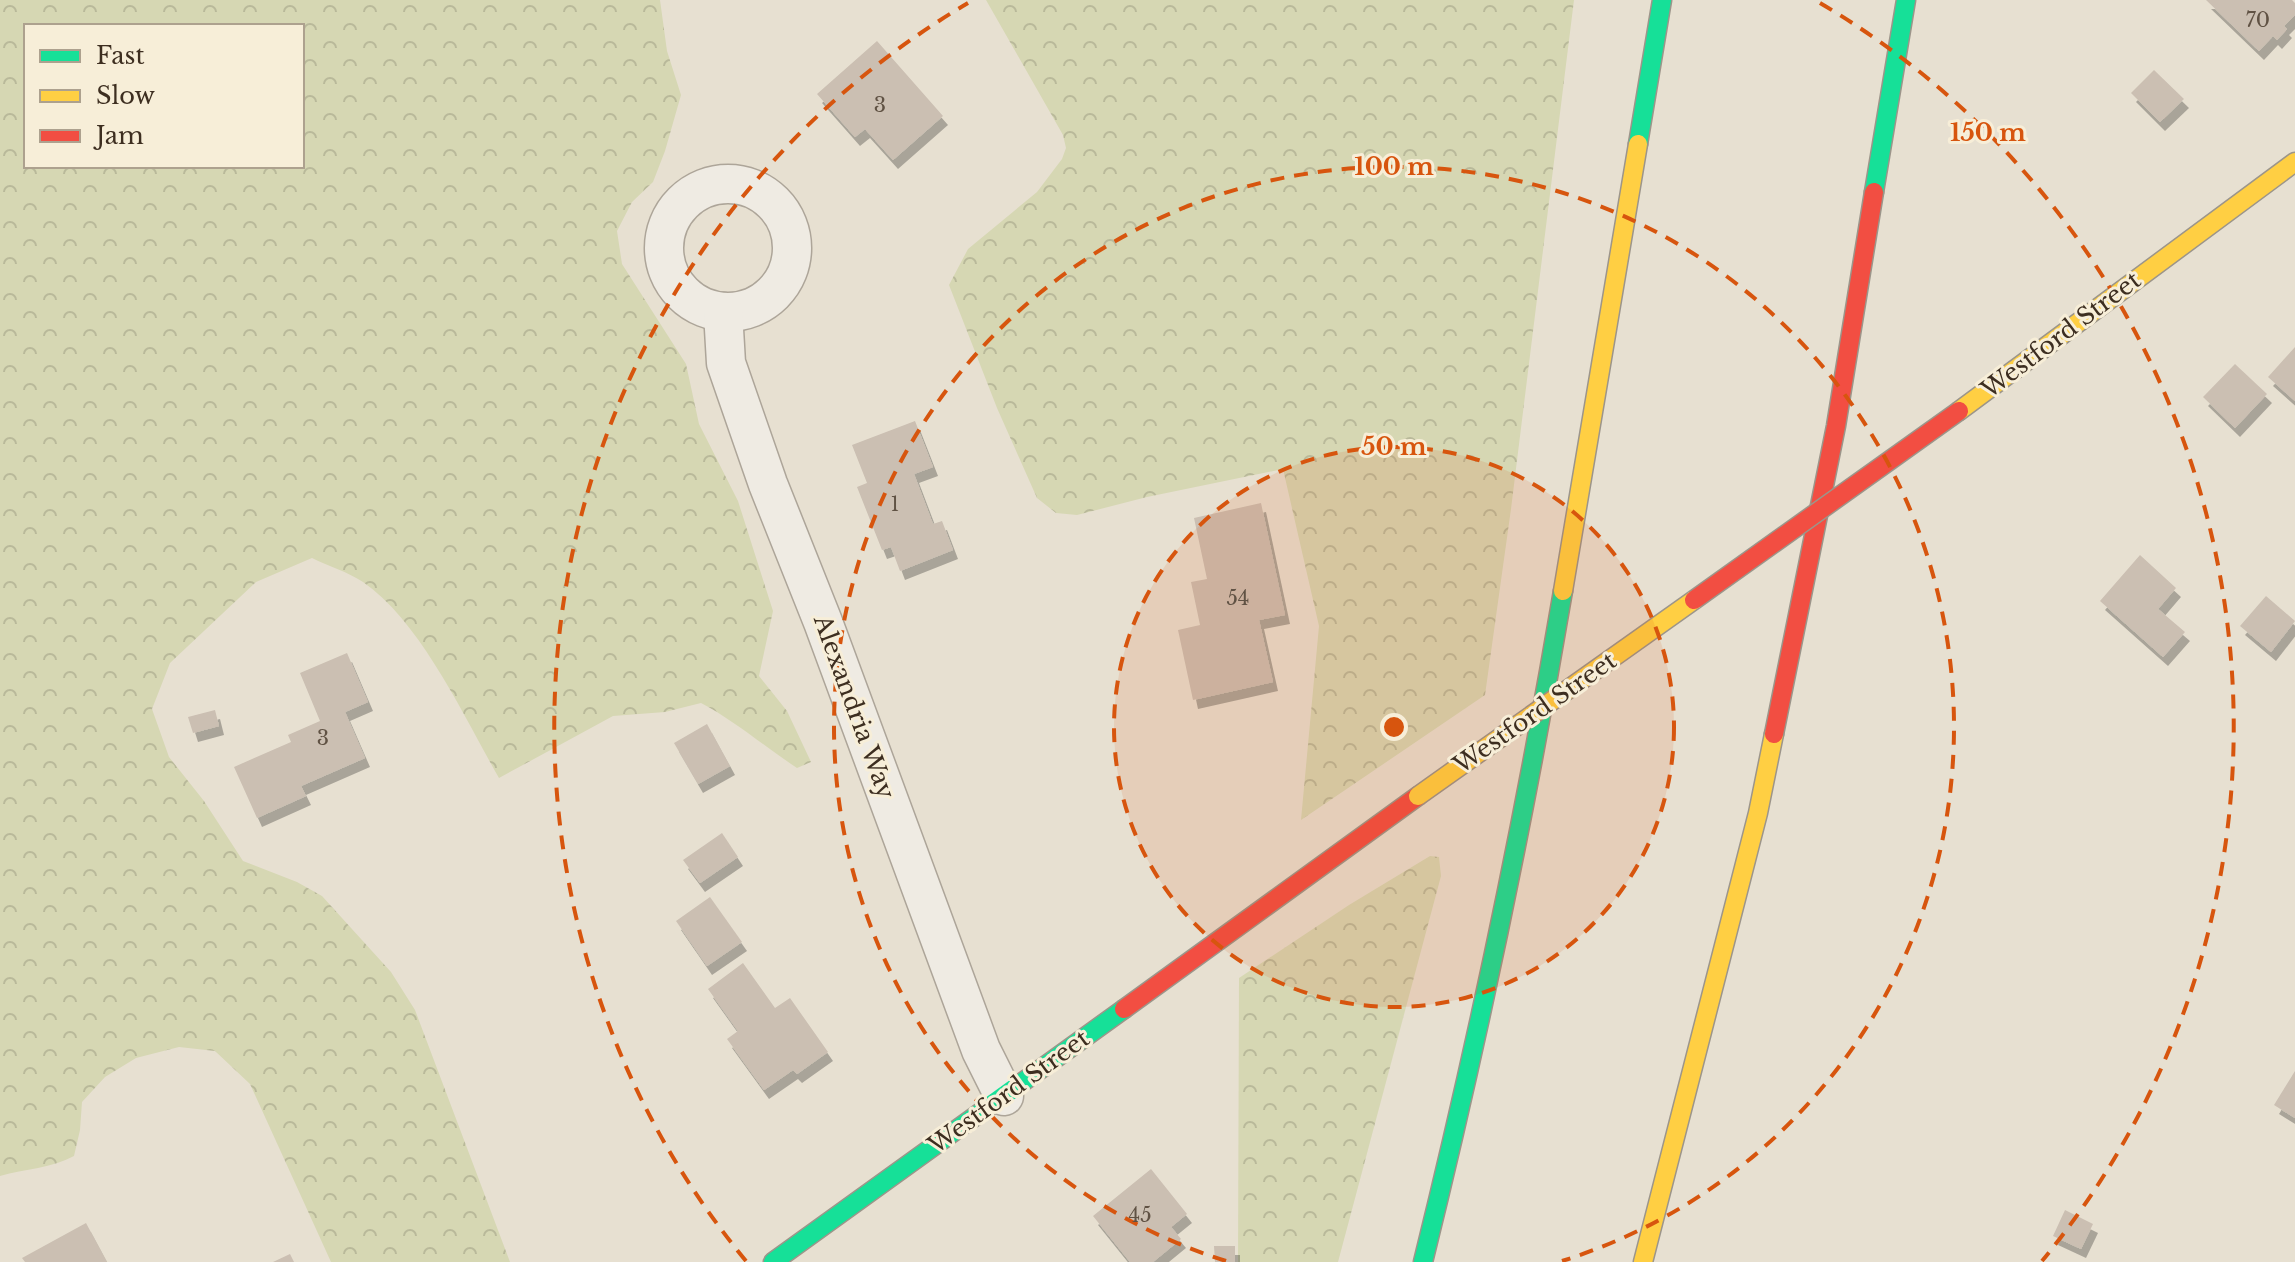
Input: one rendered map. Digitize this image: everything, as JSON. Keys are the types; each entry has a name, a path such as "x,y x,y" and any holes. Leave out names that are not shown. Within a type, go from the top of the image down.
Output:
{"main road":[{"path":"1423,1262 1454,1137 1535,759 1662,0"},
{"path":"1643,1262 1758,813 1836,426 1906,0"},
{"name":"Westford Street","path":"773,1262 1418,796 1959,411 2295,162"},
{"path":"1408,1262 1454,1137"}],"street":[{"name":"Alexandria Way","path":"723,312 726,363 768,484 823,622 981,1050 1004,1096"}],"green space":[{"path":"0,0 660,0 667,51 681,95 653,182 632,202 617,231 622,264 686,364 699,424 738,501 773,611 759,676 787,711 811,762 797,768 701,703 665,712 613,716 499,778 440,672 422,646 384,599 363,582 312,558 256,582 170,663 152,709 169,757 204,801 243,861 297,882 322,896 391,972 415,1010 510,1262 331,1262 250,1084 215,1051 179,1047 136,1058 105,1077 82,1102 74,1156 48,1166 0,1176"},
{"path":"986,0 1574,0 1485,695 1301,820 1319,626 1283,469 1077,515 1056,513 1037,498 997,408 949,285 968,249 1037,192 1062,159 1066,148 1063,135"},
{"path":"1430,856 1439,857 1441,876 1338,1262 1238,1262 1239,978"}],"building":[{"path":"2206,0 2292,0 2295,15 2284,26 2287,29 2277,40 2273,36 2259,51"},
{"path":"877,41 943,116 893,160 865,129 855,137 817,94"},
{"path":"2154,70 2184,99 2160,122 2131,93"},
{"path":"2295,347 2295,401 2268,377"},
{"path":"2235,364 2267,394 2235,428 2203,397"},
{"path":"915,421 933,467 914,474 933,524 942,521 953,550 900,571 891,547 882,550 857,487 867,483 852,445"},
{"path":"1261,503 1285,615 1259,620 1273,682 1193,700 1178,630 1200,625 1191,582 1207,579 1194,518"},
{"path":"2140,555 2176,588 2158,609 2185,632 2163,657 2100,601"},
{"path":"2266,596 2295,621 2271,652 2240,626"},
{"path":"347,653 368,702 345,712 365,758 301,786 306,796 257,818 234,767 291,742 288,735 320,721 300,673"},
{"path":"215,710 219,726 193,733 188,717"},
{"path":"707,724 730,766 698,784 674,743"},
{"path":"722,833 738,857 700,883 683,860"},
{"path":"710,897 742,942 707,966 676,921"},
{"path":"743,963 775,1008 790,998 828,1052 797,1074 793,1070 764,1090 727,1039 738,1031 708,989"},
{"path":"2295,1071 2295,1118 2274,1105"},
{"path":"1151,1169 1187,1214 1171,1227 1181,1239 1153,1262 1130,1262 1093,1216"},
{"path":"2065,1210 2093,1224 2081,1249 2053,1236"},
{"path":"86,1223 107,1262 25,1262 22,1258"},
{"path":"1214,1246 1235,1246 1235,1262 1215,1262"},
{"path":"290,1254 294,1262 273,1262"}],"traffic: fast":[{"path":"1638,144 1662,0"},
{"path":"1874,192 1906,0"},
{"path":"1423,1262 1499,928 1563,591"},
{"path":"773,1262 1124,1009"}],"traffic: slow":[{"path":"1563,591 1638,144"},
{"path":"1959,411 2295,162"},
{"path":"1418,796 1694,600"},
{"path":"1643,1262 1758,813 1774,734"}],"traffic: jam":[{"path":"1774,734 1836,426 1874,192"},
{"path":"1694,600 1959,411"},
{"path":"1124,1009 1418,796"}]}
